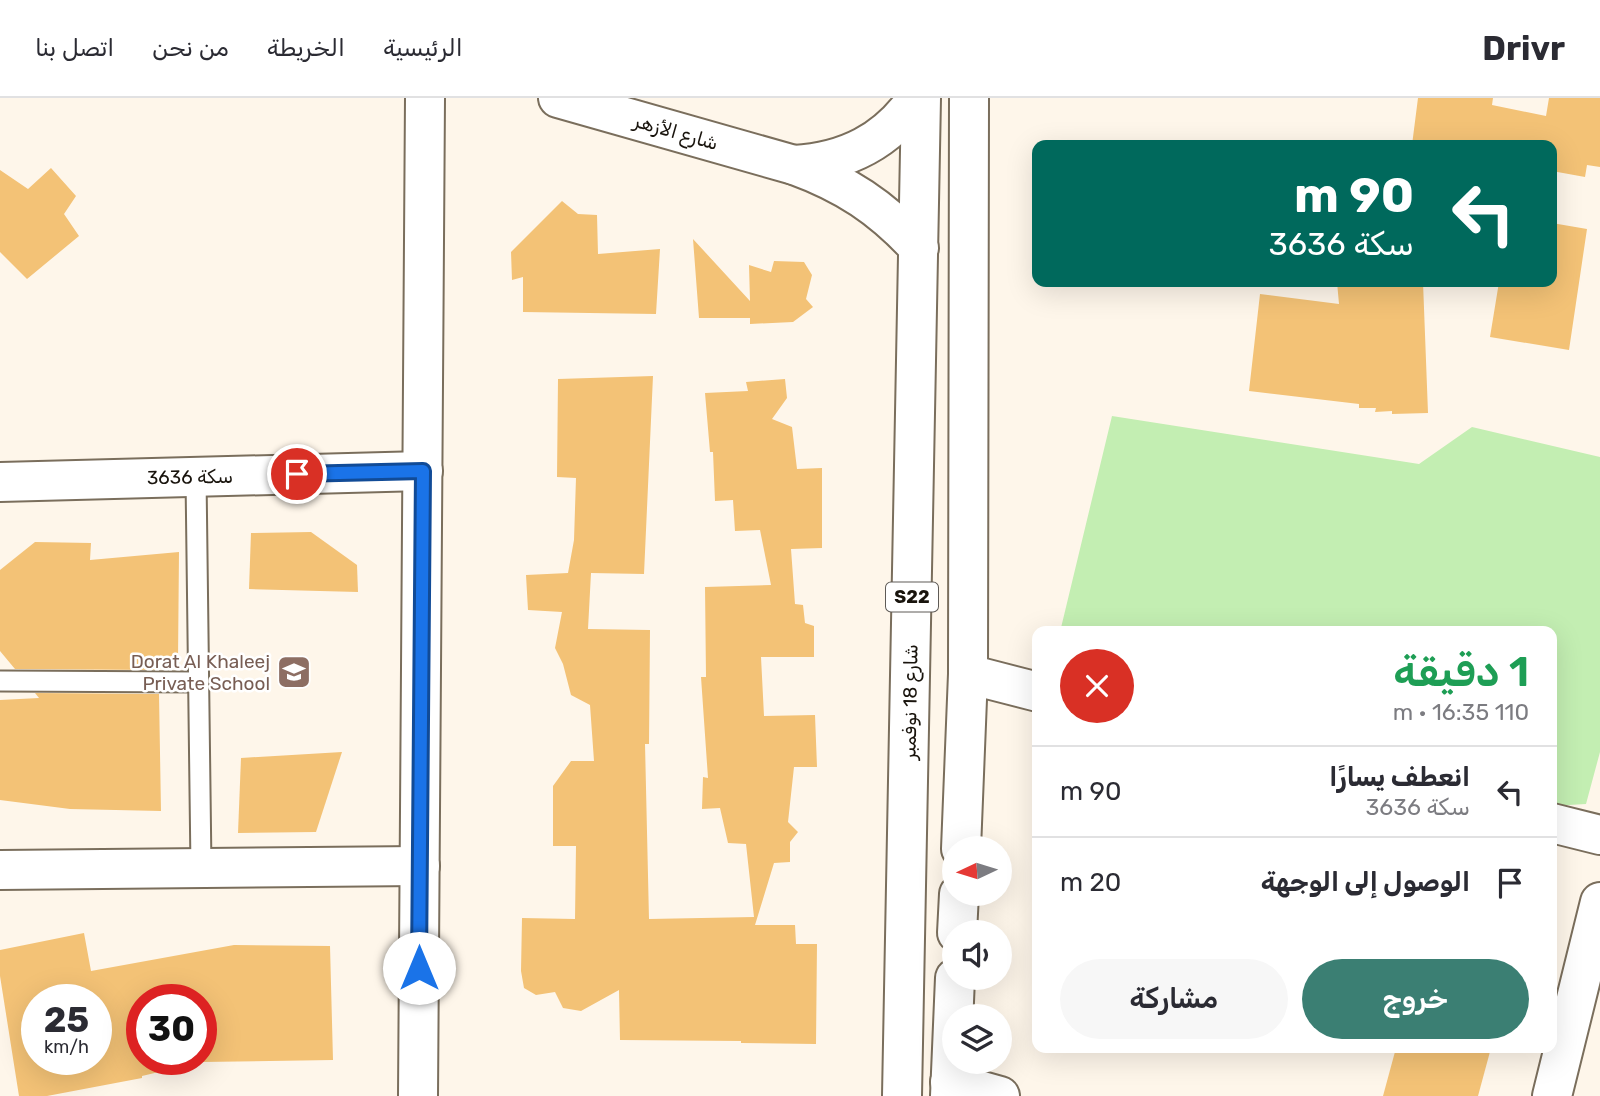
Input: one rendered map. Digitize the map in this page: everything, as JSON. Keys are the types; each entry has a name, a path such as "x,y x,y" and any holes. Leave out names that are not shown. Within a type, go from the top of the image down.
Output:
{"street":[{"path":"418,1096 425,98"},
{"name":"شارع الأزهر","path":"558,98 794,165 822,176 875,206 919,248"},
{"name":"شارع الأزهر","path":"794,165 819,164 844,157 867,146 888,131 919,98"},
{"name":"شارع 18 نوفمبر","path":"902,1096 919,248 919,98"},
{"path":"962,836 968,674 969,98"},
{"name":"سكة 3636","path":"0,482 423,471"},
{"path":"968,674 1032,690"},
{"path":"1557,824 1600,835"},
{"path":"0,870 420,866"},
{"path":"1552,1096 1600,902"},
{"path":"954,990 950,1089 1000,1096"}],"lane":[{"path":"196,477 201,868"},
{"path":"0,681 199,682"}],"green space":[{"path":"1112,416 1419,464 1472,427 1600,457 1600,752 1586,804 1557,806 1557,626 1061,626"}],"building":[{"path":"1418,98 1493,98 1492,105 1546,116 1549,98 1600,98 1600,167 1587,165 1585,177 1557,172 1557,140 1413,140"},
{"path":"51,168 76,196 64,214 79,236 27,279 0,252 0,170 28,189"},
{"path":"562,201 578,214 597,215 598,254 660,249 656,314 523,312 523,277 512,280 511,252"},
{"path":"1557,224 1587,229 1569,350 1490,337 1498,287 1557,287"},
{"path":"693,239 750,301 749,265 771,272 774,261 804,262 812,275 806,299 813,307 793,322 750,324 750,318 699,318"},
{"path":"1337,287 1423,287 1428,413 1375,412 1376,408 1359,408 1359,404 1249,391 1260,294 1339,304"},
{"path":"653,376 644,574 591,573 588,629 650,630 649,744 645,744 649,919 754,917 746,844 728,843 720,808 702,809 703,777 708,778 701,677 706,677 705,587 771,585 760,530 735,531 733,500 715,501 713,452 710,452 705,393 748,391 746,382 785,379 787,398 772,419 792,427 797,469 822,468 822,548 791,549 795,604 803,605 805,623 814,626 814,657 761,657 764,716 815,715 817,767 794,767 788,822 798,832 790,842 790,862 774,863 755,925 795,925 796,944 817,944 816,1044 620,1040 619,990 581,1011 563,1008 555,992 536,995 524,988 521,971 522,918 575,919 576,846 553,846 553,786 571,761 594,761 590,705 571,695 563,664 555,648 562,612 528,610 526,575 568,573 574,540 576,478 557,477 558,379"},
{"path":"311,532 357,565 358,592 249,589 251,533"},
{"path":"35,542 91,543 90,560 179,552 178,659 158,656 159,670 15,669 0,651 0,570"},
{"path":"35,693 159,694 161,811 70,809 0,800 0,700 39,698"},
{"path":"342,752 316,832 238,833 241,758"},
{"path":"84,933 91,971 234,945 330,946 333,1060 217,1062 217,984 126,984 126,1075 146,1075 47,1096 19,1096 0,976 0,950"},
{"path":"1395,1053 1490,1053 1478,1096 1383,1096"}],"place":[{"name":"Dorat Al Khaleej Private School","path":"294,672"}],"route":[{"path":"297,474 423,471 419,968"}]}
